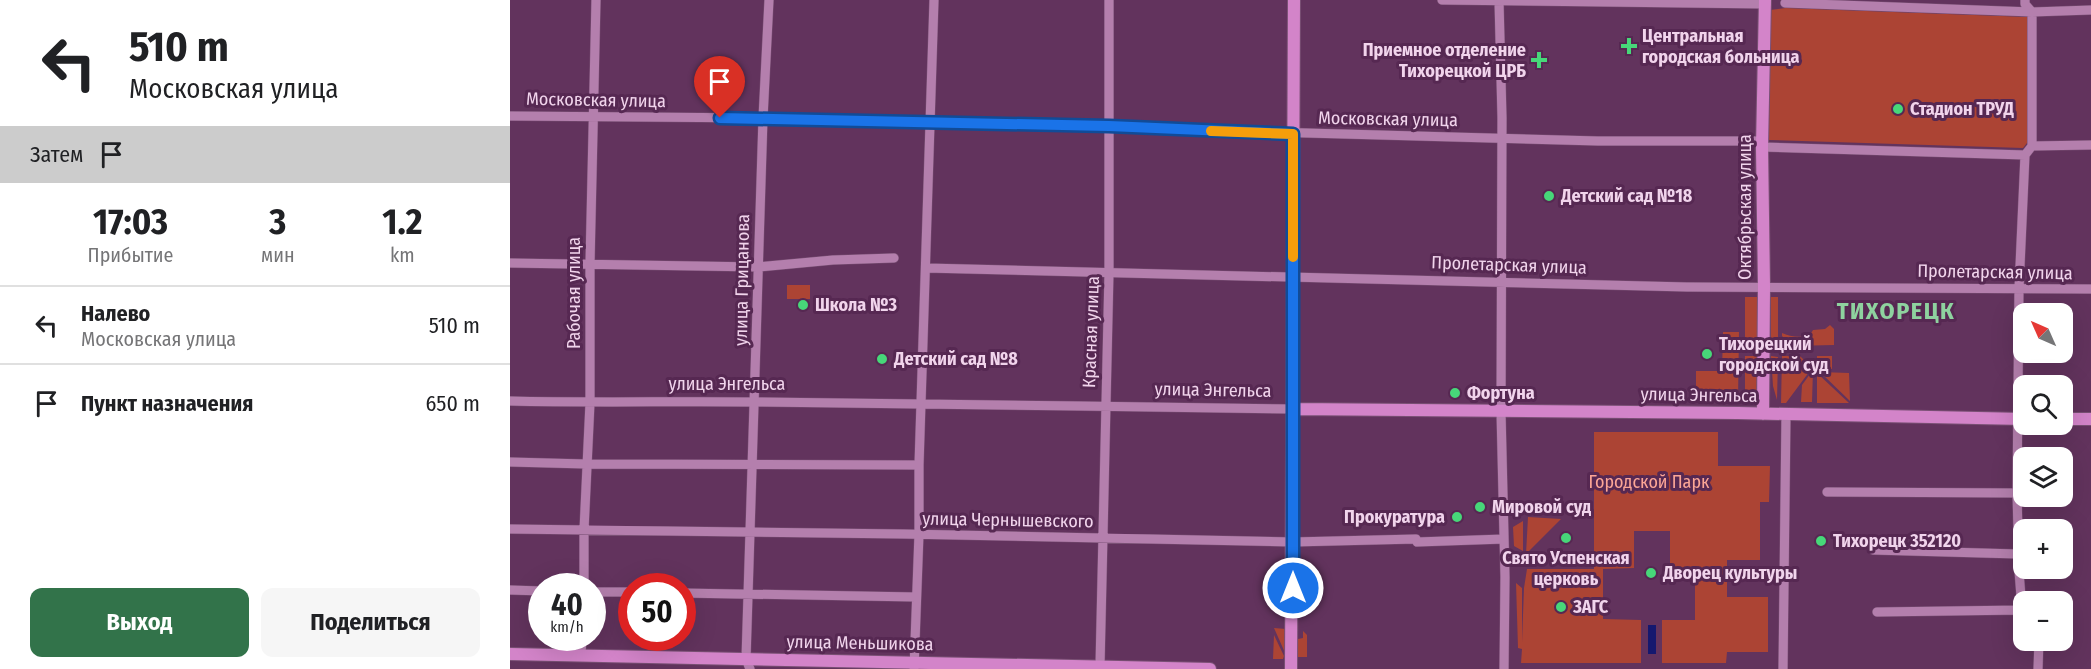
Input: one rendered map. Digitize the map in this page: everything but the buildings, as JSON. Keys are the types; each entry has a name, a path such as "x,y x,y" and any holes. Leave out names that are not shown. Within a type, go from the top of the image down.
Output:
{"main road":[{"path":"1292,669 1294,0"},
{"name":"Октябрьская улица","path":"1763,414 1762,144 1765,2"},
{"name":"улица Энгельса","path":"1293,409 2013,419"},
{"path":"2073,419 2091,419"},
{"name":"улица Меньшикова","path":"510,654 581,655 748,664 1100,666 1210,669"}],"street":[{"name":"Рабочая улица","path":"584,573 586,464 590,403 590,264 596,0"},
{"name":"улица Грицанова","path":"748,664 751,465 769,0"},
{"path":"914,666 920,534 919,465 934,0"},
{"name":"Красная улица","path":"1100,666 1110,273 1109,0"},
{"path":"1442,0 1765,2"},
{"path":"2020,375 2019,288 2025,155 2032,146 2032,12 2025,4 2025,0"},
{"path":"1499,1 1504,669"},
{"path":"1785,3 2032,12 2091,10"},
{"name":"Московская улица","path":"510,116 763,118 1109,126 1293,134 1762,144 2025,155"},
{"path":"2032,146 2091,145"},
{"path":"510,263 758,267 833,260 894,258"},
{"name":"Пролетарская улица","path":"926,268 1687,286 2091,289"},
{"name":"улица Энгельса","path":"510,400 590,403 921,403 1293,409"},
{"path":"1783,665 1786,414"},
{"path":"510,462 919,465"},
{"path":"1827,492 2013,493"},
{"name":"улица Чернышевского","path":"510,529 920,534 1293,542 1504,539"},
{"path":"1873,550 2013,554"},
{"path":"510,590 528,591"},
{"path":"696,593 916,597"},
{"path":"1877,612 2013,611"},
{"path":"581,651 581,655"},
{"path":"2038,669 2039,651"}],"green space":[{"name":"Стадион ТРУД","path":"1786,8 2027,17 2027,143 2023,148 1769,140 1770,10"},
{"path":"787,285 810,285 810,299 787,299"},
{"path":"1745,297 1758,297 1758,345 1745,345"},
{"path":"1771,297 1778,297 1778,345 1771,345"},
{"path":"1830,325 1834,329 1834,345 1792,346 1782,336 1782,333 1796,337 1807,336 1813,330 1825,329"},
{"path":"1723,332 1739,332 1738,401 1696,400 1696,371 1722,371"},
{"path":"1745,356 1758,356 1757,397 1745,402"},
{"path":"1771,356 1778,357 1777,400 1773,386"},
{"path":"1782,356 1800,356 1812,368 1786,403 1781,403"},
{"path":"1817,356 1832,356 1832,369 1817,369"},
{"path":"1813,370 1812,402 1801,402 1802,385"},
{"path":"1820,372 1849,373 1850,401"},
{"path":"1817,373 1849,403 1817,403"},
{"name":"Городской Парк","path":"1594,432 1718,432 1718,466 1770,466 1769,502 1760,502 1760,560 1727,560 1727,597 1768,597 1768,652 1727,652 1726,663 1662,663 1662,620 1695,620 1695,570 1670,569 1670,531 1634,531 1634,568 1603,569 1603,619 1641,620 1641,663 1521,663 1522,649 1518,648 1516,583 1522,588 1522,642 1527,569 1594,569"},
{"path":"1528,517 1561,519 1526,554"},
{"path":"1523,521 1523,551 1514,546 1513,527"},
{"path":"1274,628 1286,629 1286,655"},
{"path":"1303,631 1307,635 1307,657 1298,657 1298,639 1303,638"},
{"path":"1274,635 1284,656 1283,659 1273,659"}],"shaded area":[{"path":"1648,625 1656,625 1656,654 1648,654"}],"slow traffic":[{"path":"1211,131 1293,134 1293,257"}],"place":[{"name":"Центральная городская больница","path":"1629,46"},
{"name":"Приемное отделение Тихорецкой ЦРБ","path":"1539,60"},
{"name":"Стадион ТРУД","path":"1898,109"},
{"name":"Детский сад №18","path":"1549,196"},
{"name":"Школа №3","path":"803,305"},
{"name":"Тихорецкий городской суд","path":"1707,354"},
{"name":"Детский сад №8","path":"882,359"},
{"name":"Фортуна","path":"1455,393"},
{"name":"Мировой суд","path":"1480,507"},
{"name":"Прокуратура","path":"1457,517"},
{"name":"Свято Успенская церковь","path":"1566,538"},
{"name":"Тихорецк 352120","path":"1821,541"},
{"name":"Дворец культуры","path":"1651,573"},
{"name":"ЗАГС","path":"1561,607"}],"district":[{"name":"ТИХОРЕЦК","path":"1896,311"}],"route":[{"path":"720,118 1109,126 1293,134 1293,588"}]}
